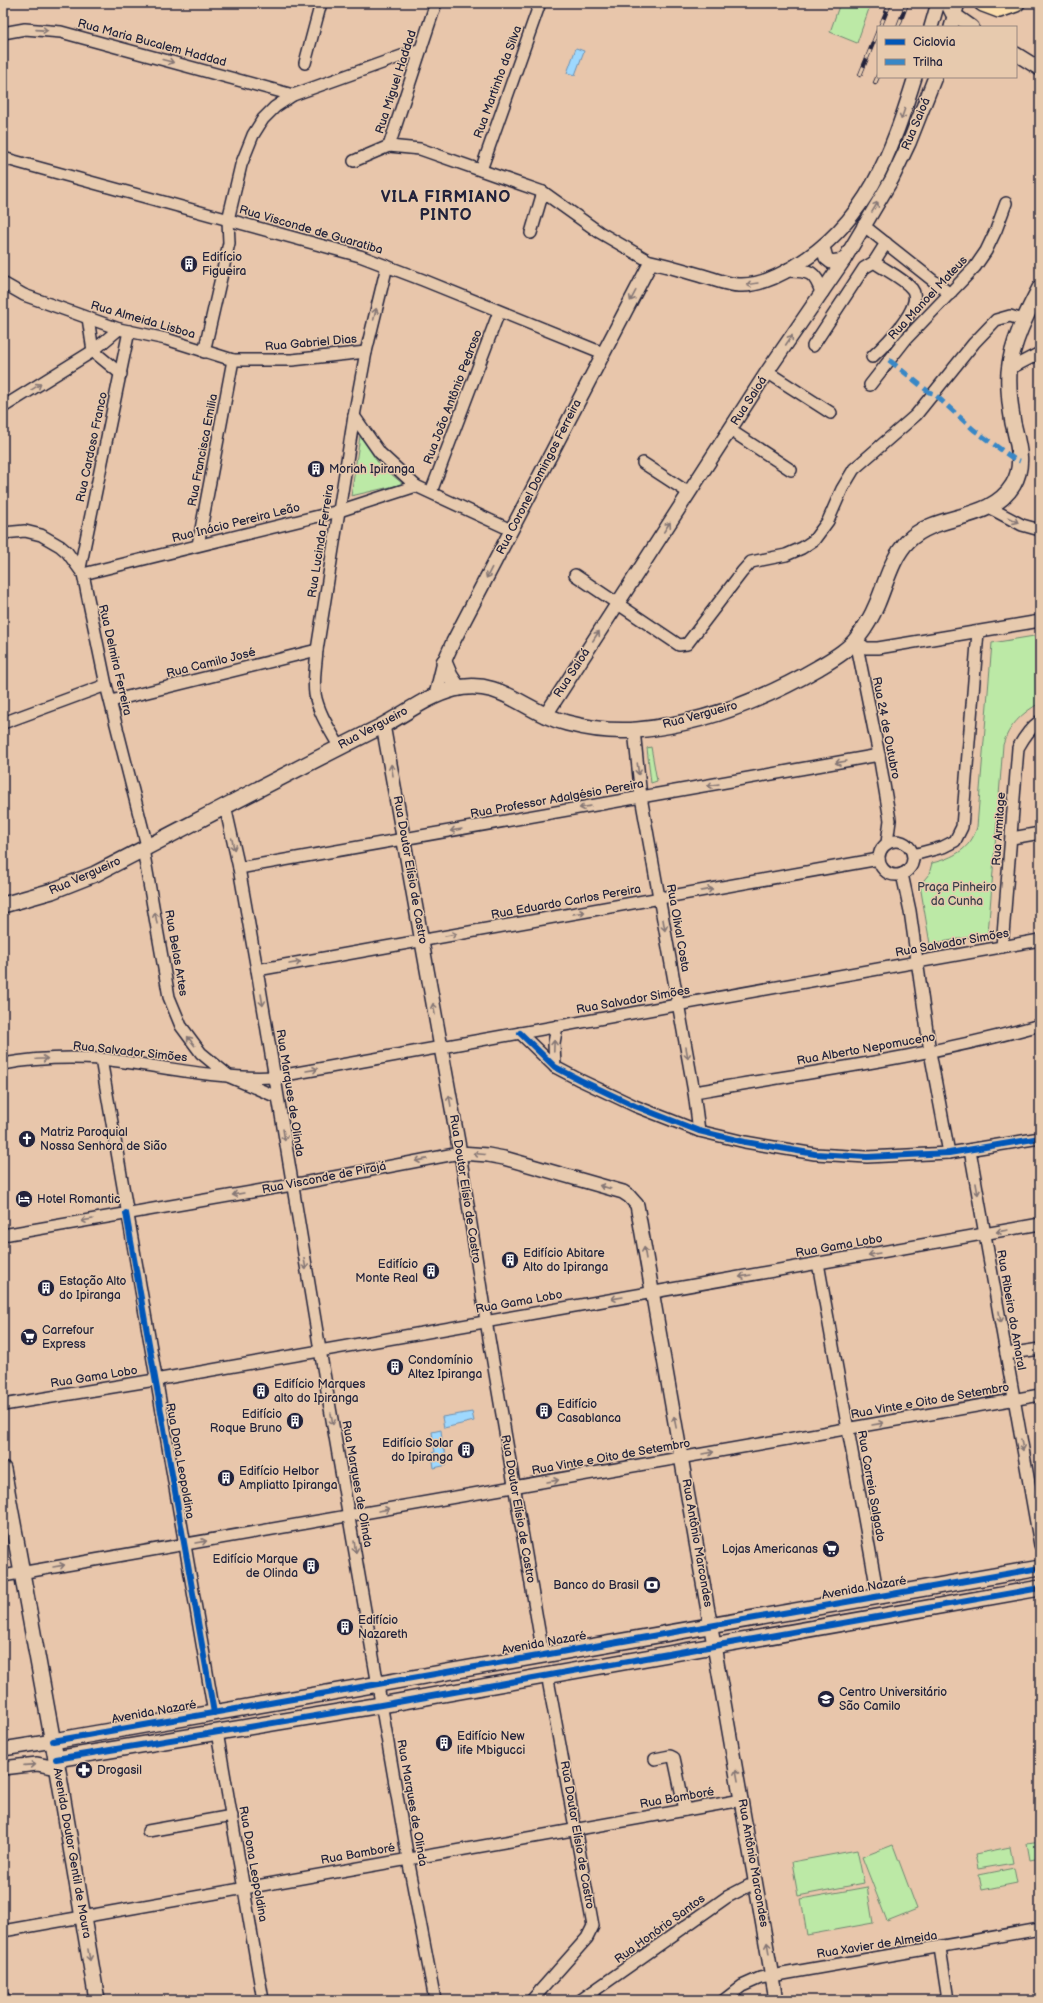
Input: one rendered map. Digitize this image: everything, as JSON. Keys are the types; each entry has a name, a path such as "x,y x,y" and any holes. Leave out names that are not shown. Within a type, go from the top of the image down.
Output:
{"main road":[{"path":"983,3 999,9 1016,3"},
{"name":"Rua Vergueiro","path":"3,905 52,891 95,874 339,746 383,725 436,695 458,688 476,685 496,690 557,721 593,729 634,730 673,725 750,701 793,683 831,661 856,641 873,614 892,567 905,543 925,528 960,518 988,507 1007,493 1013,485 1018,475 1020,461 1019,445 1009,400 1009,369 1023,320 1040,288"},
{"path":"444,662 450,676 458,688"},
{"name":"Avenida Doutor Gentil de Moura","path":"3,1469 57,1763 97,2000"},
{"name":"Avenida Nazaré","path":"53,1741 1040,1568"},
{"path":"57,1763 217,1732 1040,1588"},
{"path":"49,1723 68,1738"}],"street":[{"path":"305,63 321,3"},
{"name":"Rua Miguel Haddad","path":"389,146 436,3"},
{"name":"Rua Martinho da Silva","path":"481,170 540,3"},
{"path":"931,26 938,3"},
{"path":"947,3 950,10 955,15 971,26"},
{"name":"Rua Maria Bucalem Haddad","path":"3,33 25,29 61,32 293,95"},
{"path":"204,352 229,243 228,220 241,165 253,135 263,119 275,107 293,95 421,49"},
{"path":"1017,55 1040,69"},
{"path":"354,162 389,146 420,149 543,192 599,232 651,262 739,285 758,283 788,270 823,247 845,225 860,206 874,183 902,116 915,78"},
{"name":"Rua Saioá","path":"545,716 617,602 768,372 844,260 863,225 892,179 909,143 935,78"},
{"name":"Rua Visconde de Guaratiba","path":"3,158 360,256 603,353"},
{"path":"531,233 543,192"},
{"name":"Rua Manoel Mateus","path":"870,385 906,339 975,267 986,251 1006,203"},
{"path":"863,225 950,294"},
{"path":"812,346 864,268 874,262 886,243"},
{"path":"823,247 826,258 831,262 844,260"},
{"name":"Rua Coronel Domingos Ferreira","path":"436,695 444,662 651,262"},
{"path":"872,357 897,331 914,304 913,290 874,262"},
{"name":"Rua Lucinda Ferreira","path":"339,746 315,695 314,681 317,650 354,416 366,352 387,266"},
{"path":"788,270 808,271 815,276 822,292"},
{"name":"Rua Almeida Lisboa","path":"3,283 24,295 88,318 124,330 166,339 233,360"},
{"name":"Rua João Antônio Pedroso","path":"431,492 499,312"},
{"path":"575,575 679,645 687,644 751,562 786,555 802,548 814,540 828,521 842,489 854,469 916,415 974,343 996,320 1010,316 1023,320"},
{"path":"88,318 93,351 121,374"},
{"path":"3,406 93,351 124,330"},
{"name":"Rua Cardoso Franco","path":"82,571 121,374 124,330"},
{"name":"Rua Gabriel Dias","path":"233,360 292,360 366,352"},
{"path":"1009,369 1040,353"},
{"name":"Rua Francisca Emilia","path":"198,545 233,360"},
{"path":"768,372 831,413"},
{"path":"354,416 380,453 416,486 511,530"},
{"path":"730,430 791,470"},
{"path":"643,463 689,493"},
{"name":"Rua Inácio Pereira Leão","path":"82,571 339,511 416,486"},
{"path":"988,507 1022,525 1040,530"},
{"path":"3,533 25,531 41,536 60,546 82,571"},
{"name":"Rua Delmira Ferreira","path":"82,571 106,685 145,847"},
{"path":"856,641 866,648 870,648 1040,621"},
{"path":"913,855 944,847 955,841 962,827 978,632"},
{"name":"Rua 24 de Outubro","path":"856,641 879,755 890,820 887,843"},
{"name":"Rua Camilo José","path":"111,701 317,650"},
{"path":"3,723 106,685"},
{"name":"Rua Armitage","path":"1002,947 1012,838 1018,748 1032,726 1040,721"},
{"name":"Rua Doutor Elísio de Castro","path":"383,725 460,1153 486,1321 543,1654"},
{"name":"Rua Olival Costa","path":"634,730 641,797 679,1005 699,1131"},
{"name":"Rua Professor Adalgésio Pereira","path":"239,868 879,755"},
{"name":"Rua Marques de Olinda","path":"225,806 239,868 257,970 320,1350 350,1516 408,1859 434,2000"},
{"name":"Rua 24 de Outubro","path":"890,820 901,841"},
{"path":"1012,838 1040,833"},
{"path":"901,841 911,849 913,855 911,867 902,874 894,875 886,872 881,866 879,859 879,852 887,843 901,841"},
{"name":"Rua Belas Artes","path":"145,847 169,996 181,1026 201,1054 230,1077"},
{"name":"Rua Eduardo Carlos Pereira","path":"257,970 879,859"},
{"path":"902,874 910,911 930,1052 950,1153"},
{"name":"Rua Salvador Simões","path":"3,1064 43,1059 101,1059 230,1077 274,1077 1040,940"},
{"name":"Rua Alberto Nepomuceno","path":"694,1092 930,1052 1003,1035 1040,1024"},
{"path":"555,1067 554,1043 557,1026"},
{"path":"520,1033 555,1067 635,1106 699,1131 778,1149 815,1154 867,1157 950,1153 1040,1138"},
{"path":"196,1073 201,1065 201,1054"},
{"name":"Rua Dona Leopoldina","path":"101,1059 183,1545 214,1713"},
{"name":"Rua Salvador Simões","path":"230,1077 277,1097"},
{"name":"Rua Ribeiro do Amaral","path":"970,1150 1040,1544"},
{"name":"Rua Visconde de Pirajá","path":"3,1235 292,1185 460,1153 504,1158 623,1192 637,1205"},
{"name":"Rua Antônio Marcondes","path":"637,1205 776,2000"},
{"name":"Rua Gama Lobo","path":"3,1404 155,1380 1040,1224"},
{"name":"Rua Correia Salgado","path":"818,1263 878,1596"},
{"path":"1006,1354 1040,1348"},
{"name":"Rua Vinte e Oito de Setembro","path":"3,1576 1040,1395"},
{"name":"Rua Doutor Elísio de Castro","path":"532,2000 587,1938 593,1926 547,1674"},
{"name":"Rua Dona Leopoldina","path":"217,1732 245,1887 263,2000"},
{"name":"Avenida Nazaré","path":"3,1748 53,1741"},
{"path":"655,1759 670,1756 674,1758 685,1810"},
{"path":"3,1768 57,1763"},
{"name":"Rua Bamboré","path":"3,1930 742,1800"},
{"path":"148,1831 232,1816"},
{"name":"Rua Honório Santos","path":"581,2000 727,1897 756,1882"},
{"name":"Rua Xavier de Almeida","path":"724,2000 749,1982 772,1975 940,1948 1040,1929"},
{"path":"940,1948 948,2000"}],"green space":[{"path":"840,3 871,3 857,43 830,32"},
{"path":"360,436 379,464 403,484 351,496"},
{"name":"Praça Pinheiro da Cunha","path":"1040,635 1040,703 1017,720 1008,732 1003,745 988,934 930,944 920,885 929,874 932,863 954,855 966,847 974,835 977,827 992,643"},
{"path":"651,747 657,781 651,783 647,748"},
{"path":"1040,1841 1040,1858 1030,1860 1027,1843"},
{"path":"893,1845 917,1909 887,1921 862,1857"},
{"path":"1010,1847 1013,1863 978,1869 975,1854"},
{"path":"857,1850 864,1883 798,1896 792,1862"},
{"path":"1014,1868 1017,1883 982,1890 979,1875"},
{"path":"867,1887 873,1923 807,1935 801,1899"}],"water":[{"path":"576,48 584,51 575,75 567,73"},
{"path":"472,1412 474,1421 444,1428 442,1417"},
{"path":"441,1430 443,1450 445,1451 447,1465 434,1468 432,1453 435,1452 432,1432"}],"railway":[{"path":"880,26 890,3"},
{"path":"898,26 907,3"},
{"path":"860,75 877,33"},
{"path":"875,83 877,78"}],"marked path":[{"path":"889,360 929,392 933,393 974,430 1014,459 1020,461"}],"cycle path":[{"path":"520,1033 555,1067 580,1080 635,1106 699,1131 745,1142 815,1154 867,1157 949,1153 1040,1138"},
{"path":"126,1213 214,1713"},
{"path":"53,1741 1040,1568"},
{"path":"56,1759 381,1705 1040,1588"}],"place":[{"name":"Edifício Figueira","path":"189,264"},
{"name":"Moriah Ipiranga","path":"316,469"},
{"name":"Matriz Paroquial Nossa Senhora de Sião","path":"27,1139"},
{"name":"Hotel Romantic","path":"24,1199"},
{"name":"Edifício Abitare Alto do Ipiranga","path":"510,1260"},
{"name":"Edifício Monte Real","path":"431,1271"},
{"name":"Estação Alto do Ipiranga","path":"46,1288"},
{"name":"Carrefour Express","path":"29,1337"},
{"name":"Condomínio Altez Ipiranga","path":"395,1367"},
{"name":"Edifício Marques alto do Ipiranga","path":"261,1391"},
{"name":"Edifício Casablanca","path":"544,1411"},
{"name":"Edifício Roque Bruno","path":"295,1421"},
{"name":"Edifício Solar do Ipiranga","path":"466,1450"},
{"name":"Edifício Helbor Ampliatto Ipiranga","path":"226,1478"},
{"name":"Lojas Americanas","path":"831,1549"},
{"name":"Edifício Marque de Olinda","path":"311,1566"},
{"name":"Banco do Brasil","path":"652,1585"},
{"name":"Edifício Nazareth","path":"345,1627"},
{"name":"Centro Universitário São Camilo","path":"826,1699"},
{"name":"Edifício New life Mbigucci","path":"444,1743"},
{"name":"Drogasil","path":"84,1770"}],"district":[{"name":"VILA FIRMIANO PINTO","path":"446,206"}]}
